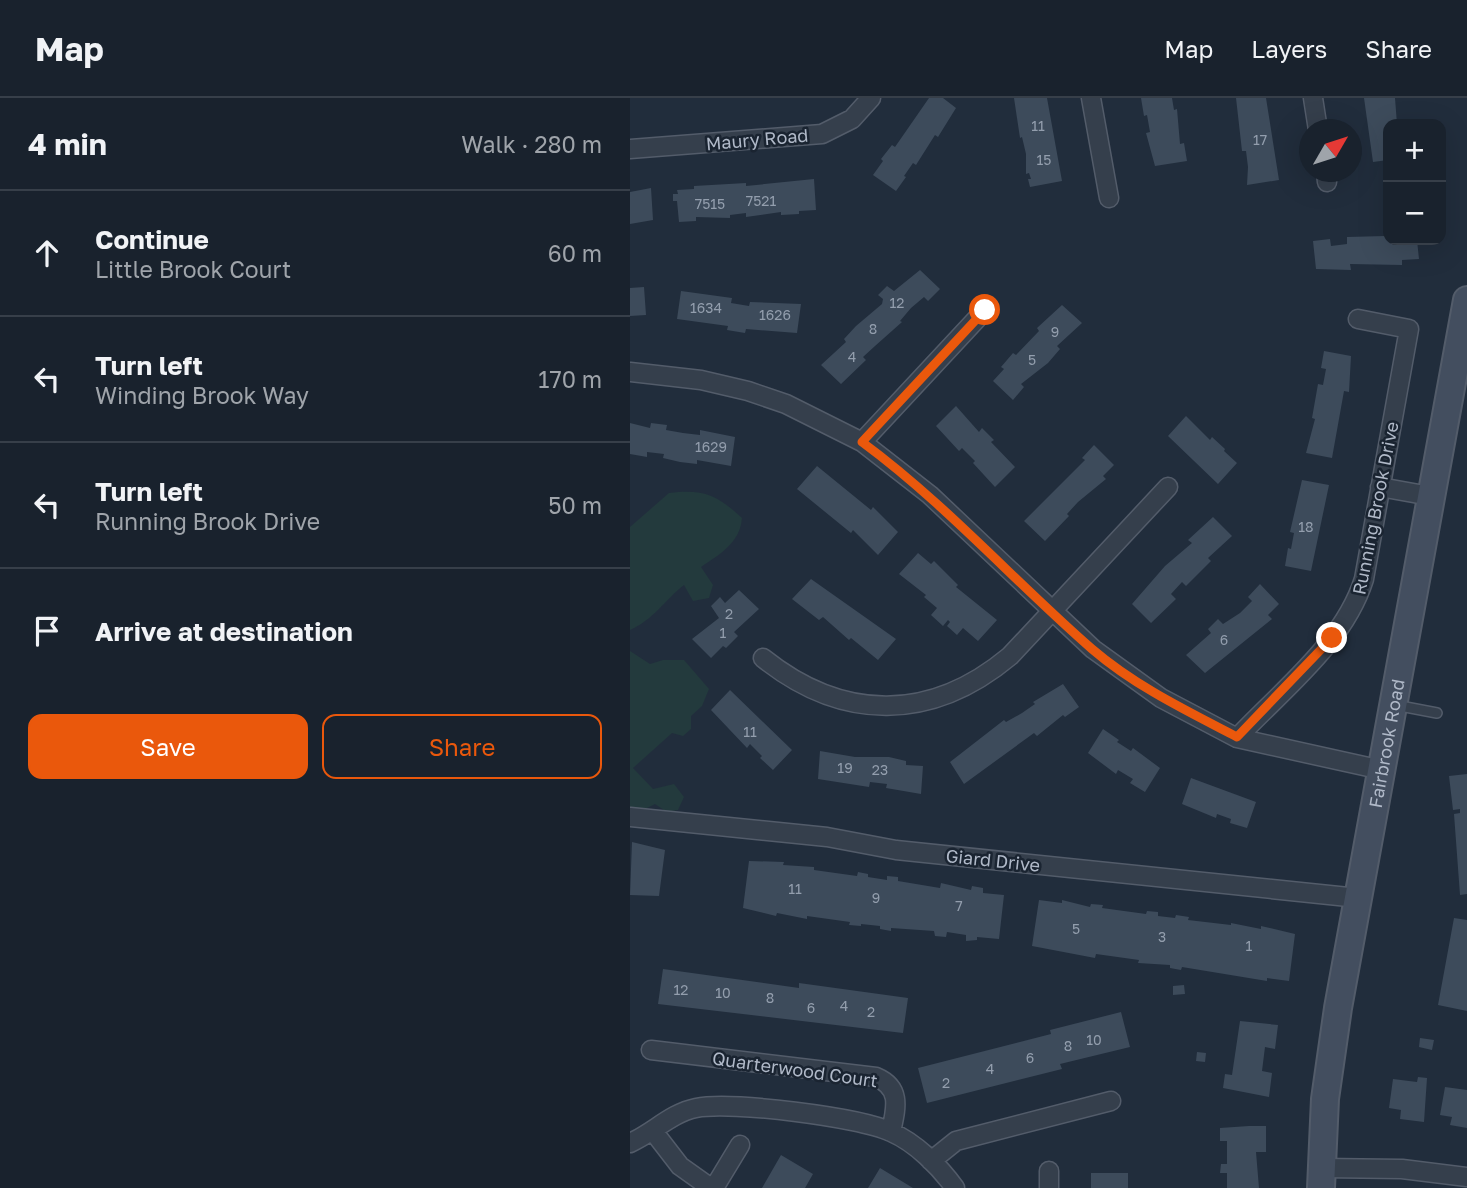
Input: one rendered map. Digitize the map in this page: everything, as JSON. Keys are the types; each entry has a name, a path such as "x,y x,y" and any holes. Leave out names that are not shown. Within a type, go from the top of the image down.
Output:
{"street":[{"name":"Maury Road","path":"630,149 822,134 852,119 871,98"},
{"path":"1091,98 1109,198"},
{"path":"1313,98 1316,119"},
{"name":"Fairbrook Road","path":"1321,1178 1325,1098 1358,898 1467,300"},
{"path":"862,442 985,310"},
{"name":"Running Brook Drive","path":"1237,737 1332,638 1357,600 1364,579 1409,329 1358,318"},
{"path":"630,373 701,380 748,391 786,404 862,442 930,495 1093,649 1128,676 1237,737 1382,769"},
{"path":"763,658 790,680 844,701 895,706 924,703 957,691 985,677 1010,656 1168,487"},
{"path":"1380,487 1430,496"},
{"name":"Giard Drive","path":"630,817 827,837 895,850 1358,898"},
{"name":"Quarterwood Court","path":"651,1050 876,1077 885,1081 895,1094 897,1103 891,1132"},
{"path":"932,1161 956,1141 1111,1101"},
{"path":"630,1143 694,1108 732,1105 851,1121 891,1132 932,1161 955,1188"},
{"path":"653,1130 680,1166 713,1188 740,1146"},
{"path":"1321,1178 1402,1169 1467,1177"}],"lane":[{"path":"1393,705 1437,713"}],"green space":[{"path":"692,492 709,495 742,518 740,527 728,547 701,567 713,585 709,598 693,601 684,585 652,615 630,630 630,527 669,493"},
{"path":"630,651 650,664 663,660 684,660 709,689 702,706 691,716 691,729 683,736 672,733 633,768 653,789 674,784 684,797 678,810 667,812 655,804 639,812 630,807"}],"building":[{"path":"929,98 943,98 956,108 938,137 935,135 916,165 913,163 896,191 873,175 883,161 881,159 892,145 895,147"},
{"path":"1014,98 1047,98 1062,181 1030,187 1028,179 1031,179 1029,173 1026,174 1026,154 1022,137 1020,138"},
{"path":"1141,98 1172,98 1174,110 1177,109 1180,144 1184,143 1187,161 1155,166 1146,133 1150,132 1147,115 1144,116"},
{"path":"1236,98 1266,98 1279,180 1247,185 1246,151 1242,151"},
{"path":"1364,98 1395,98 1397,119 1383,119 1383,161 1373,162"},
{"path":"814,179 816,210 799,211 799,214 781,215 781,212 746,217 746,213 730,215 730,218 696,217 696,221 679,222 677,201 673,201 673,194 678,194 677,190 694,189 694,186 746,183 746,186"},
{"path":"651,188 653,220 630,224 630,192"},
{"path":"1383,236 1383,245 1418,245 1419,259 1402,260 1402,265 1350,264 1351,270 1316,269 1313,241 1330,239 1331,246 1347,244 1347,237"},
{"path":"920,270 940,289 928,301 924,297 911,308 900,321 902,322 863,357 866,360 841,384 821,365 846,342 844,339 856,326 882,304 883,299 878,295 887,286 894,291"},
{"path":"644,287 646,315 630,316 630,288"},
{"path":"681,291 732,298 731,303 749,306 750,302 801,304 797,333 746,329 745,333 727,330 728,326 677,319"},
{"path":"1062,305 1082,323 1057,346 1060,349 1048,363 1021,384 1024,387 1013,400 993,381 1013,353 1016,355 1039,331 1037,328"},
{"path":"1324,351 1351,356 1349,392 1344,391 1332,458 1306,453 1315,419 1312,418 1318,384 1323,385 1326,369 1321,368"},
{"path":"956,406 979,432 982,428 994,440 991,442 1015,467 995,487 973,463 975,461 962,448 959,451 936,426"},
{"path":"1186,416 1210,440 1212,437 1237,463 1218,484 1168,436"},
{"path":"630,423 650,428 651,423 667,425 666,430 700,435 700,430 735,437 731,466 697,460 697,464 680,462 663,458 664,454 647,452 647,457 630,454"},
{"path":"1094,445 1114,465 1103,476 1106,479 1078,502 1067,514 1069,516 1045,541 1024,521 1085,460 1082,458"},
{"path":"817,466 871,510 873,507 898,532 878,555 853,530 851,533 797,489"},
{"path":"1302,480 1329,485 1311,571 1285,566 1288,548 1291,549 1294,533 1290,532"},
{"path":"1213,517 1232,536 1208,558 1211,561 1186,586 1182,582 1171,594 1176,599 1151,623 1132,604 1165,566 1192,543 1188,540"},
{"path":"918,553 931,564 934,561 958,585 956,587 997,620 978,641 963,628 957,635 947,626 950,622 948,620 943,626 931,615 937,608 924,597 926,595 899,574"},
{"path":"811,579 896,639 878,660 851,638 849,640 823,617 819,620 792,599"},
{"path":"1260,584 1279,604 1268,615 1272,619 1205,673 1186,655 1211,633 1208,629 1218,619 1223,624 1240,613 1252,601 1248,597"},
{"path":"739,590 759,609 734,632 738,636 711,658 692,639 719,618 711,606 720,597 725,603"},
{"path":"1063,684 1079,707 1065,717 1063,715 1037,736 1034,733 964,784 950,762 1004,720 1006,722 1022,713 1035,704 1033,702"},
{"path":"730,690 792,750 773,770 750,744 747,748 711,710"},
{"path":"1103,729 1119,740 1117,742 1131,751 1133,748 1160,768 1145,792 1130,783 1133,779 1118,770 1116,774 1088,753"},
{"path":"820,751 855,757 889,757 906,761 906,765 923,766 921,794 886,788 887,784 870,782 869,787 818,779"},
{"path":"1467,774 1467,894 1460,895 1454,814 1460,813 1460,809 1453,810 1449,776"},
{"path":"1191,778 1256,802 1247,828 1230,823 1231,819 1217,814 1216,818 1182,804"},
{"path":"632,842 665,850 659,896 630,895"},
{"path":"749,861 784,862 783,865 814,867 814,870 857,876 858,872 868,874 868,877 887,880 887,876 898,877 898,881 940,888 941,883 971,890 972,886 983,888 983,893 1004,895 999,939 977,937 977,940 966,941 966,935 947,932 946,937 935,936 934,931 891,928 891,931 880,929 880,926 849,925 850,922 807,916 807,919 777,913 776,916 743,908"},
{"path":"1039,900 1062,903 1062,900 1090,907 1091,904 1103,905 1102,908 1146,914 1147,911 1158,912 1158,916 1175,918 1176,915 1189,917 1188,920 1231,923 1261,929 1261,926 1295,934 1289,981 1267,978 1267,981 1182,967 1181,970 1170,968 1170,965 1138,963 1139,960 1096,954 1095,958 1032,946"},
{"path":"1454,918 1467,920 1467,1011 1438,1005"},
{"path":"663,969 799,988 799,983 908,998 903,1033 658,1004"},
{"path":"1184,985 1185,994 1173,995 1173,986"},
{"path":"1121,1012 1130,1047 1060,1064 1062,1069 927,1103 918,1068 1051,1034 1050,1030"},
{"path":"1240,1021 1278,1025 1275,1049 1265,1047 1262,1071 1272,1073 1269,1097 1223,1088 1225,1074 1232,1075"},
{"path":"1420,1038 1434,1040 1432,1050 1419,1047"},
{"path":"1197,1052 1206,1053 1205,1062 1196,1061"},
{"path":"1418,1077 1427,1078 1424,1122 1400,1119 1401,1110 1389,1108 1393,1079 1417,1082"},
{"path":"1445,1087 1467,1090 1467,1128 1450,1125 1452,1117 1440,1115"},
{"path":"1266,1126 1266,1152 1256,1152 1259,1188 1227,1188 1227,1173 1220,1173 1221,1164 1227,1164 1227,1141 1220,1141 1220,1128"},
{"path":"781,1155 813,1174 805,1188 762,1188"},
{"path":"880,1168 913,1188 868,1188"},
{"path":"1091,1173 1128,1173 1128,1188 1091,1188"}],"route":[{"path":"985,310 862,442 930,495 1093,649 1161,698 1237,737 1332,638"}]}
